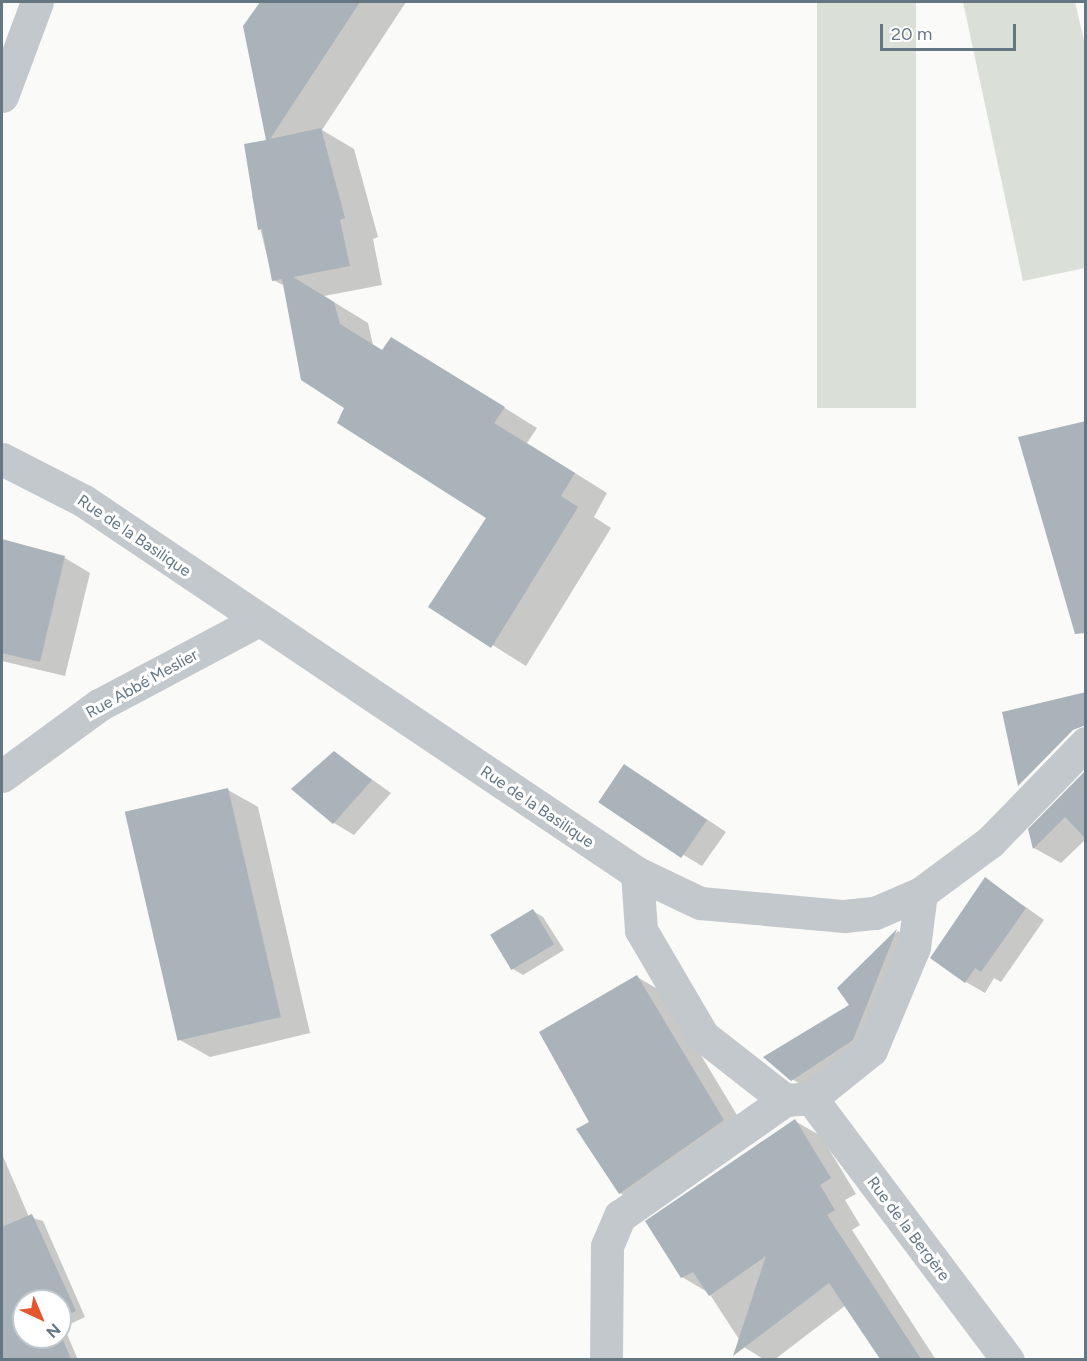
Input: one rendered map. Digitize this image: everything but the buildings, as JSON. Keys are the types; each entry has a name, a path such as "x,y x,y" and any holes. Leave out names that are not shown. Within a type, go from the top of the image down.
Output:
{"street":[{"path":"2,96 37,2"},
{"name":"Rue de la Basilique","path":"2,459 84,501 637,873 700,903 844,916 875,913 921,894 990,842 1086,743"},
{"name":"Rue Abbé Meslier","path":"2,776 99,705 258,620"},
{"name":"Rue de la Bergère","path":"637,873 641,930 703,1036 798,1099 1008,1359"},
{"path":"606,1359 607,1246 620,1216 871,1050 914,947 921,894"}],"shaded area":[{"path":"817,2 916,2 916,408 817,408"},
{"path":"963,2 1075,2 1086,49 1085,268 1023,281"}]}
